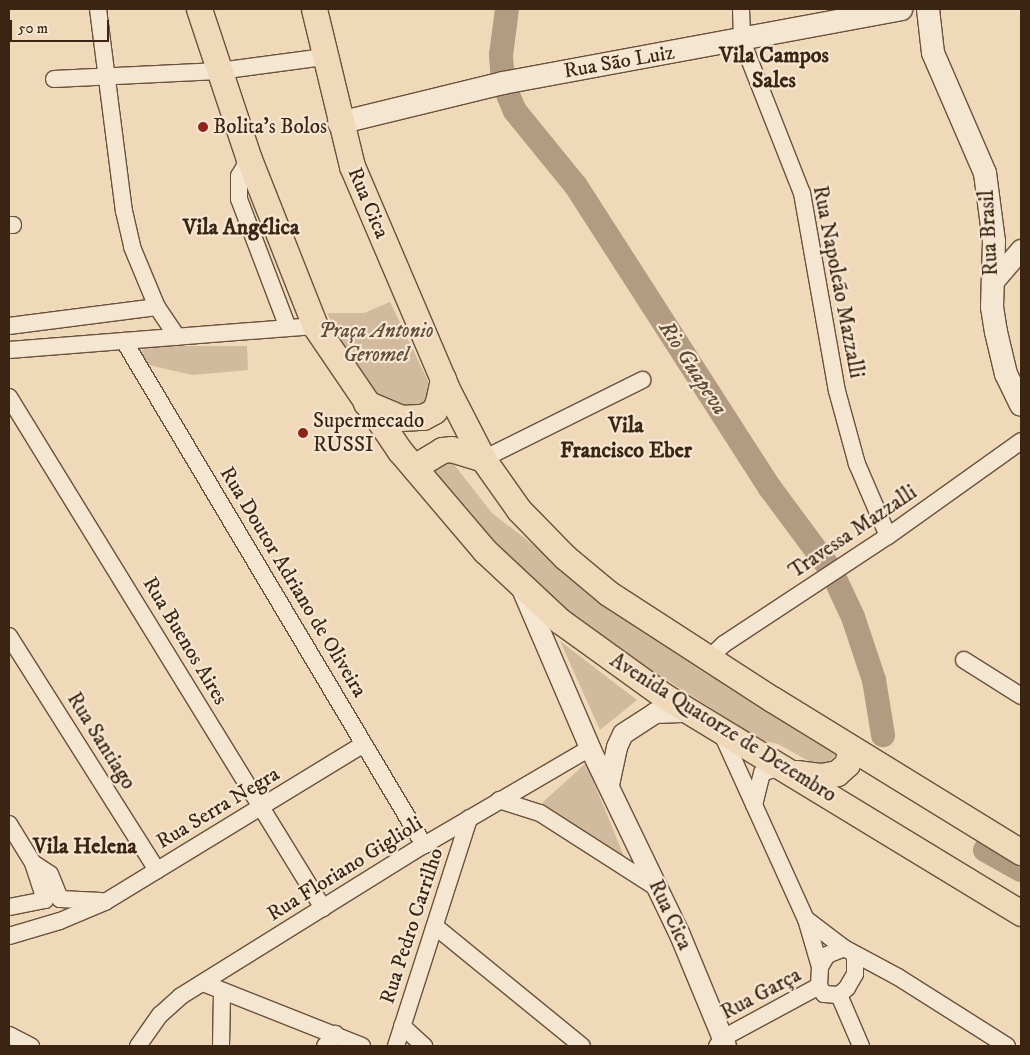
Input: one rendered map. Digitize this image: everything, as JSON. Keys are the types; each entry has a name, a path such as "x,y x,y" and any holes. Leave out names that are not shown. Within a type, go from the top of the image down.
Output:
{"main road":[{"name":"Avenida Quatorze de Dezembro","path":"199,9 250,159 315,326 370,410 414,467 485,551 521,588 560,621 688,712 791,772 1021,913"},
{"name":"Rua Cica","path":"314,9 339,123 352,166 445,384"},
{"name":"Rua São Luiz","path":"339,123 518,79 742,40 901,9"},
{"name":"Rua Brasil","path":"928,9 932,53 986,172 994,241 992,284 996,332 1006,374 1021,405"},
{"path":"370,410 401,418 423,417 434,411 445,384"},
{"path":"445,384 483,459 519,510 565,557 608,593 851,748 1021,852"},
{"path":"414,467 442,450 451,449 483,459"},
{"path":"791,772 822,776 837,773 847,764 851,748"}],"street":[{"path":"98,9 124,211 132,247 157,307 177,337"},
{"name":"Rua Napoleão Mazzalli","path":"741,9 742,40 802,193 837,391 857,464 888,536"},
{"path":"54,79 219,71 324,57"},
{"path":"250,159 239,176 239,199 288,328"},
{"path":"992,284 1021,250"},
{"path":"9,326 157,307"},
{"path":"9,350 315,326"},
{"name":"Rua Doutor Adriano de Oliveira","path":"124,341 424,845"},
{"path":"483,459 642,380"},
{"name":"Rua Buenos Aires","path":"9,397 323,908"},
{"name":"Travessa Mazzalli","path":"709,658 724,644 888,536 1021,440"},
{"name":"Rua Cica","path":"521,588 590,748 657,888 722,1044"},
{"name":"Rua Santiago","path":"9,637 156,870"},
{"path":"964,660 1021,696"},
{"path":"609,785 617,748 623,734 655,713 688,712"},
{"path":"720,730 806,919 820,967 819,986 824,994 838,995"},
{"name":"Rua Serra Negra","path":"9,936 60,921 105,902 364,744"},
{"name":"Rua Floriano Giglioli","path":"138,1046 160,1015 203,983 531,780 590,748"},
{"path":"754,804 762,773 774,769 791,772"},
{"path":"531,780 530,796 540,813"},
{"path":"499,800 540,813 657,888"},
{"name":"Rua Pedro Carrilho","path":"396,1046 436,927 469,818"},
{"path":"9,824 33,863 50,874 52,900 60,921"},
{"path":"9,908 52,900 105,902"},
{"path":"806,919 850,951 898,977 1007,1046"},
{"path":"436,927 582,1046"},
{"path":"820,967 826,955 850,951"},
{"path":"838,995 854,974 850,951"},
{"path":"854,974 898,977"},
{"path":"203,983 330,1040 362,1046"},
{"name":"Rua Garça","path":"722,1044 819,986"},
{"path":"221,1046 222,992"},
{"path":"838,995 861,1046"},
{"path":"402,1026 424,1046"},
{"path":"9,1035 32,1046"}],"green space":[{"name":"Praça Antonio Geromel","path":"390,302 428,381 426,405 409,410 378,397 367,379 354,370 327,313 364,313"},
{"path":"153,346 247,346 248,370 192,375 140,363 138,356 141,351"},
{"path":"441,458 452,462 492,513 658,641 826,742 836,754 828,763 812,763 778,744 761,740 609,643 510,564 434,480 433,467"},
{"path":"560,641 637,700 600,730"},
{"path":"586,763 625,859 542,803"}],"waterway":[{"name":"Rio Guapeva","path":"507,9 501,55 503,83 515,111 576,186 770,488 831,570 853,617 874,680 883,735"},
{"name":"Rio Guapeva","path":"985,850 1021,870"}],"place":[{"name":"Bolita's Bolos","path":"203,127"},
{"name":"Supermecado RUSSI","path":"303,433"}],"district":[{"name":"Vila Campos Sales","path":"774,68"},
{"name":"Vila Angélica","path":"241,228"},
{"name":"Vila Francisco Eber","path":"626,438"},
{"name":"Vila Helena","path":"85,847"}]}
